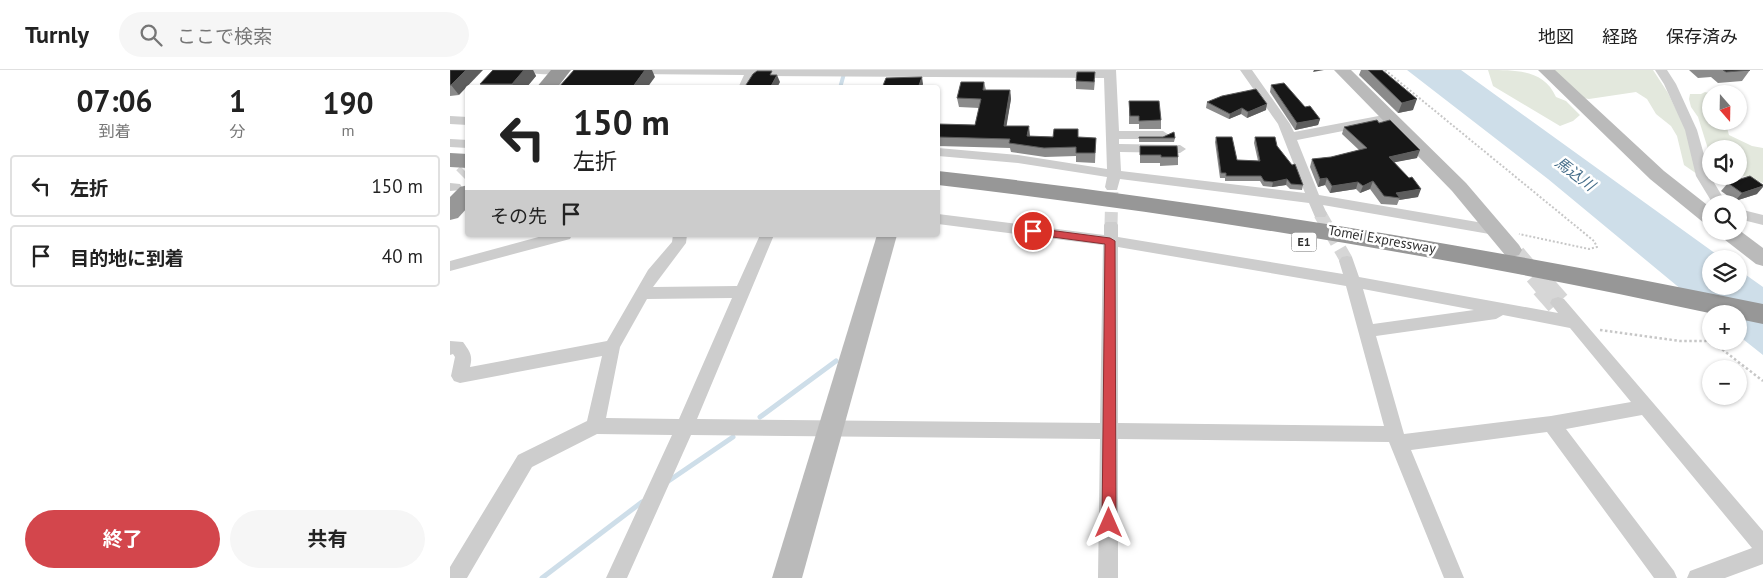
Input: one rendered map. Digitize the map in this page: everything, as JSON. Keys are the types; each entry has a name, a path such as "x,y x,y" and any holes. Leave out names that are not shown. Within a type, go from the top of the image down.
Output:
{"highway":[{"path":"548,85 561,70"},
{"path":"562,85 575,70"},
{"path":"450,148 465,146"},
{"path":"450,212 458,177"},
{"name":"Tomei Expressway","path":"940,178 1090,196 1277,222 1434,248 1763,314"},
{"name":"Tomei Expressway","path":"940,192 1160,220 1305,242 1433,264 1702,318"},
{"path":"1747,328 1763,331"}],"street":[{"path":"529,70 561,70"},
{"path":"1246,70 1284,124 1320,214"},
{"path":"1342,70 1459,188 1512,250"},
{"path":"1546,70 1628,149 1702,208"},
{"path":"1661,70 1670,84 1691,130 1703,176 1715,195"},
{"path":"624,71 1110,72 1113,180"},
{"path":"746,85 753,71"},
{"path":"931,85 935,71"},
{"path":"1290,137 1389,118"},
{"path":"450,120 465,121"},
{"path":"1112,135 1163,135"},
{"path":"1113,148 1180,149"},
{"path":"940,152 1018,159 1113,180 1315,199 1495,230"},
{"path":"1747,216 1763,220"},
{"path":"940,219 1110,233 1510,312 1576,323"},
{"path":"1108,578 1110,233"},
{"path":"450,266 558,237"},
{"path":"594,426 612,347 659,265 678,243 680,237"},
{"path":"616,578 686,427 766,237"},
{"path":"787,578 886,237"},
{"path":"1739,240 1763,259"},
{"path":"1347,261 1396,438 1454,578"},
{"path":"643,293 742,292"},
{"path":"1558,303 1763,546"},
{"path":"1367,331 1510,312"},
{"path":"450,348 457,347 464,356 460,376 612,347"},
{"path":"455,578 525,461 594,426 1109,430 1440,440 1551,424 1646,406"},
{"path":"1551,424 1667,578"},
{"path":"1697,578 1763,554"}],"lane":[{"path":"450,143 465,146"}],"path":[{"path":"1385,70 1594,241 1597,247 1589,249 1495,230"},
{"path":"1576,323 1604,331 1680,341 1706,341 1723,350 1763,381"}],"shaded area":[{"path":"1488,70 1519,71 1537,77 1551,88 1556,97 1566,101 1580,115 1573,121 1560,126 1493,86"},
{"path":"1554,70 1653,70 1668,93 1686,130 1697,174 1684,165 1677,136 1671,126 1656,114 1647,99 1636,92 1589,99 1583,98"},
{"path":"1690,94 1701,94 1702,130 1689,99"},
{"path":"1702,130 1728,130 1729,135 1739,140 1705,140"},
{"path":"1747,144 1763,148 1763,183 1747,177"}],"water":[{"name":"馬込川","path":"1407,70 1461,70 1711,250 1702,250 1702,295 1747,295 1747,276 1763,287 1763,355 1747,342 1747,305 1702,305 1702,307 1548,179"}],"building":[{"path":"450,70 466,70 450,85"},
{"path":"493,70 524,70 512,84 480,84"},
{"path":"574,70 645,70 634,85 561,85"},
{"path":"1368,70 1382,70 1417,99 1402,103"},
{"path":"1723,70 1750,70 1726,72"},
{"path":"757,71 772,71 770,75 777,75 772,85 746,85"},
{"path":"1077,72 1095,72 1094,82 1076,81"},
{"path":"922,77 919,85 883,85 886,78"},
{"path":"961,82 984,82 983,90 1010,90 1004,126 1029,126 1027,136 1053,137 1054,129 1078,129 1078,137 1096,138 1095,153 1076,153 1076,147 1044,148 1009,143 1010,139 940,137 940,124 975,125 981,99 957,98"},
{"path":"1284,83 1305,107 1310,106 1320,119 1297,123 1271,85"},
{"path":"1256,89 1267,104 1248,112 1242,108 1230,114 1207,102 1222,96"},
{"path":"1129,101 1159,101 1161,120 1139,121 1139,116 1130,116"},
{"path":"1377,120 1379,123 1390,120 1420,150 1389,157 1409,178 1412,177 1421,189 1396,193 1400,198 1384,196 1373,181 1363,186 1358,182 1332,186 1327,178 1320,179 1312,159 1331,157 1367,148 1344,127"},
{"path":"1174,132 1175,138 1139,138 1163,137"},
{"path":"1216,137 1232,137 1237,160 1260,161 1255,137 1275,137 1277,146 1292,165 1295,164 1303,185 1291,184 1287,179 1273,182 1264,181 1261,176 1226,176 1226,173 1221,173"},
{"path":"1140,146 1177,146 1178,157 1140,155"},
{"path":"1750,176 1763,186 1742,193 1731,185 1747,185 1747,177"}],"waterway":[{"path":"841,85 845,70"},
{"path":"760,417 836,361"},
{"path":"667,482 733,437"},
{"path":"542,578 642,502"}],"tunnel":[{"path":"1111,225 1112,187"},
{"path":"1320,214 1347,261"},
{"path":"1516,254 1544,287"},
{"path":"1543,286 1558,303"}],"route":[{"path":"1033,231 1110,241 1109,523"}]}
